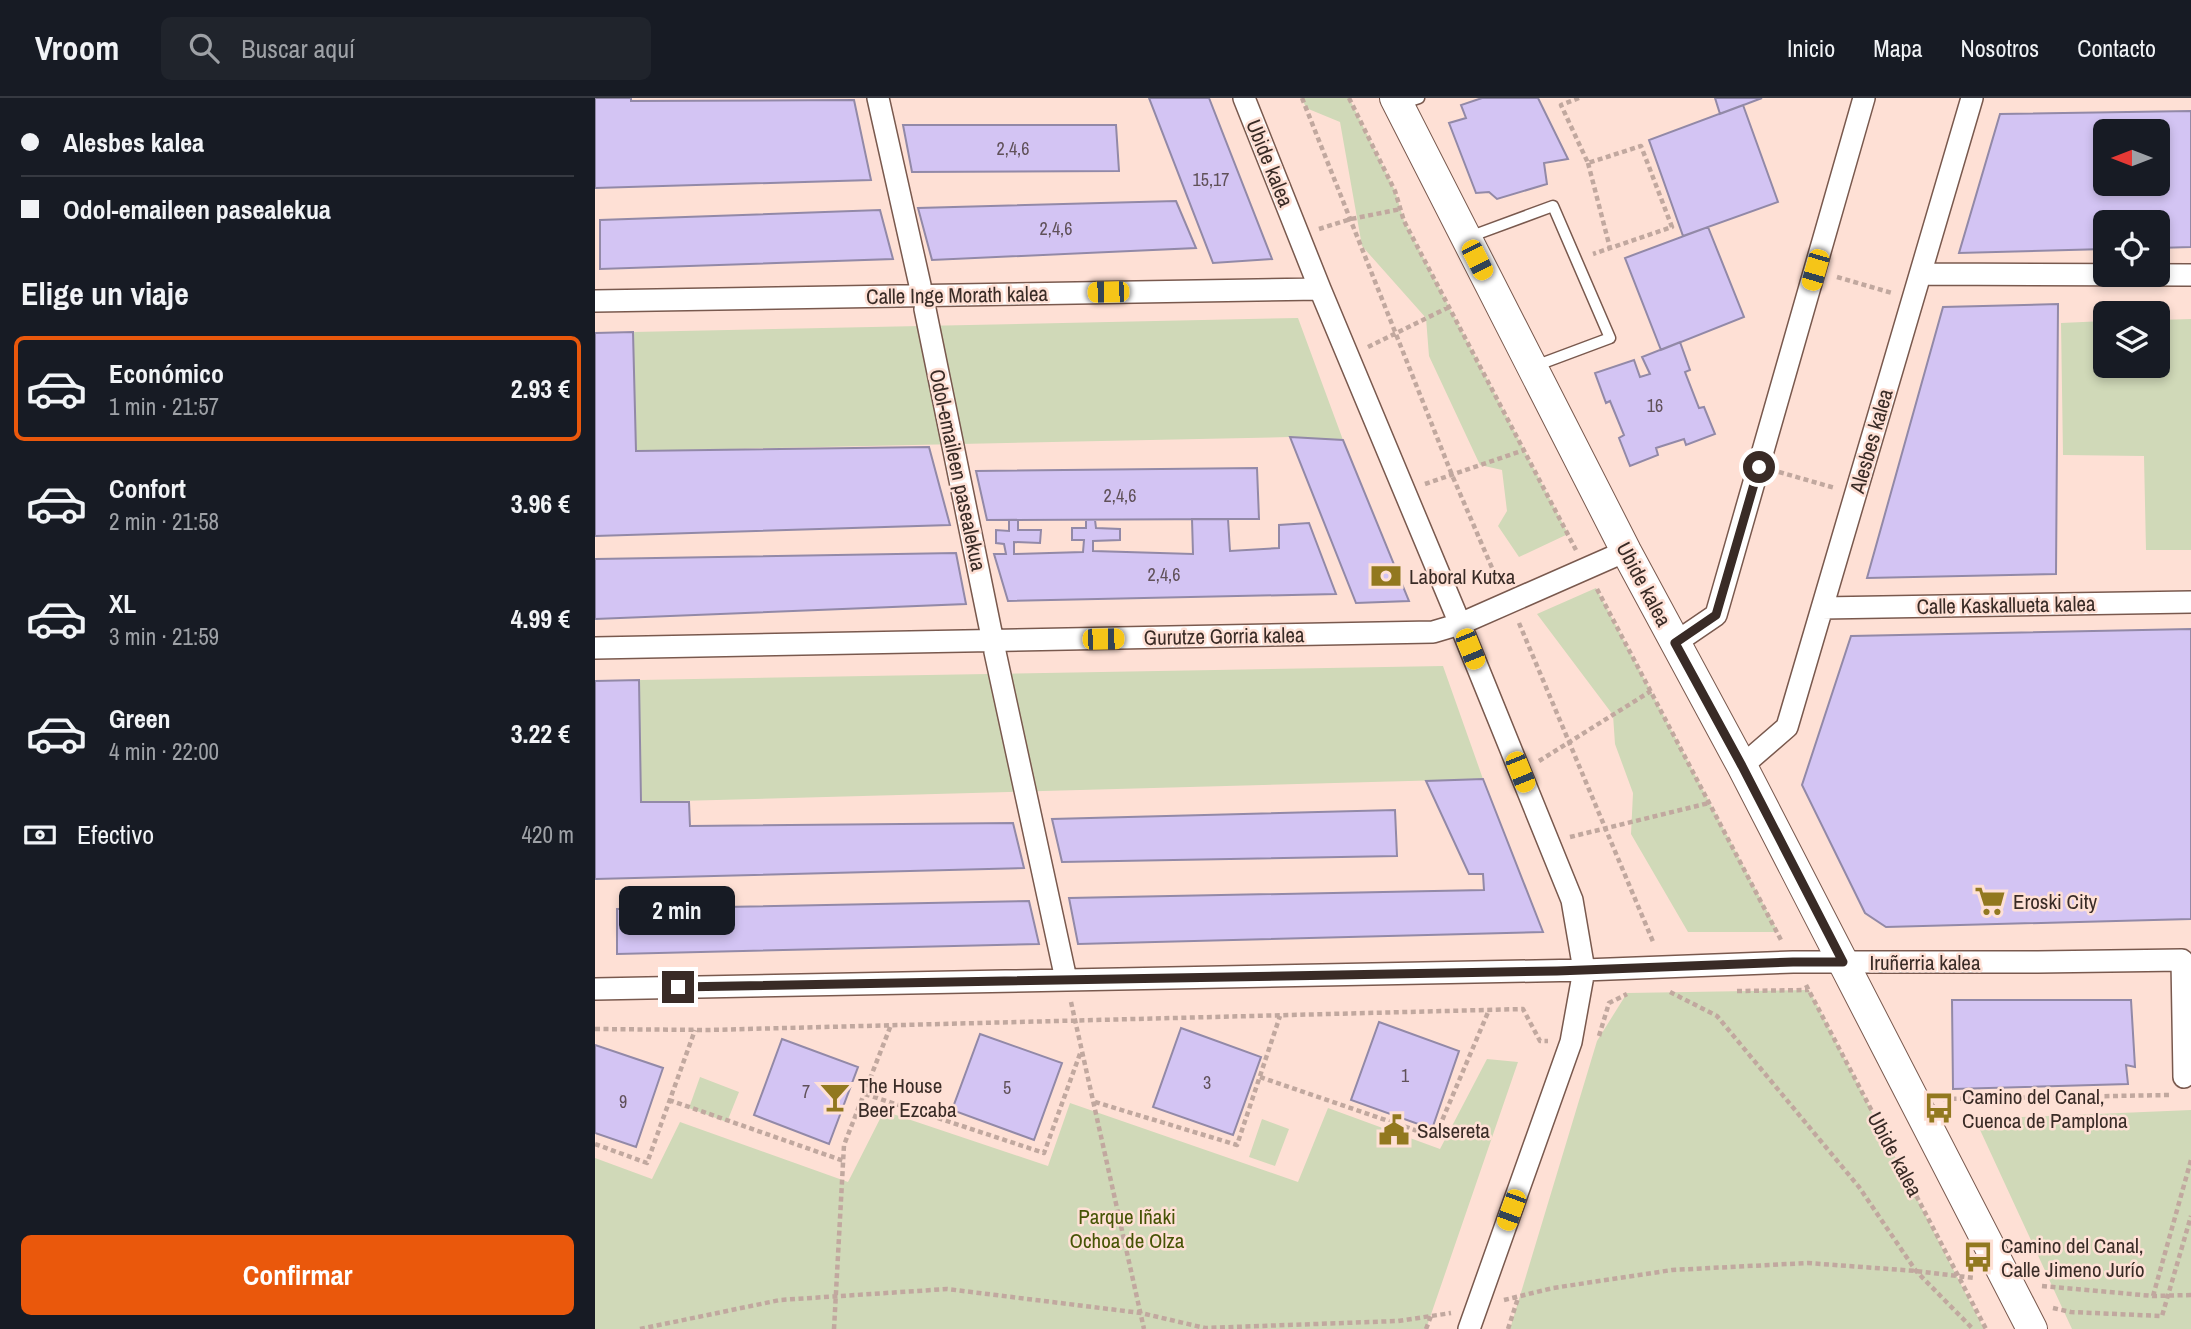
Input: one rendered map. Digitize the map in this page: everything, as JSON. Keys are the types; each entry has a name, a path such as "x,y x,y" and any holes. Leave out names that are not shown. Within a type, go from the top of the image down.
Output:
{"street":[{"path":"878,98 920,285"},
{"name":"Ubide kalea","path":"1244,98 1572,900 1584,970 1571,1042 1469,1329"},
{"path":"1675,643 1716,615 1864,98"},
{"name":"Alesbes kalea","path":"1742,766 1787,727 1972,98"},
{"name":"Ubide kalea","path":"1404,100 1466,238 1626,551 1742,766 2009,1282 2040,1317"},
{"path":"1921,274 2191,275"},
{"name":"Calle Inge Morath kalea","path":"595,301 1320,289"},
{"name":"Odol-emaileen pasealekua","path":"925,309 1064,970"},
{"name":"Gurutze Gorria kalea","path":"595,648 1433,632 1460,624 1626,551"},
{"name":"Calle Kaskallueta kalea","path":"1822,608 2191,602"},
{"name":"Iruñerria kalea","path":"1584,970 1793,962 2187,959 2181,1086"},
{"path":"595,989 1584,970"}],"lane":[{"path":"1466,238 1553,206 1610,338 1532,367"}],"path":[{"path":"1302,98 1452,475 1495,576 1525,634 1649,931 1671,992 1717,1016 1859,1187 1916,1271 1973,1329"},
{"path":"1349,98 1395,191 1404,221 1577,552"},
{"path":"1580,98 1560,105 1588,163 1610,248"},
{"path":"1576,260 1672,227 1641,146 1588,163"},
{"path":"1298,235 1351,219 1401,209"},
{"path":"1815,270 1913,299"},
{"path":"1349,356 1449,307"},
{"path":"1404,491 1524,450"},
{"path":"1759,467 1856,494"},
{"name":"Ubide kalea","path":"1595,585 1786,949"},
{"path":"1520,772 1571,743 1651,691"},
{"path":"1548,841 1709,803"},
{"name":"Ubide kalea","path":"1803,980 1986,1329"},
{"path":"1726,991 1809,990"},
{"path":"1660,992 1685,992"},
{"path":"595,1029 695,1030 1523,1009 1540,1041 1596,1044 1609,1003 1627,993 1638,993"},
{"path":"1070,994 1144,1329"},
{"path":"1260,1077 1435,1137 1489,1010"},
{"path":"1094,1101 1237,1145 1280,1015"},
{"path":"834,1329 845,1146 891,1025"},
{"path":"595,1144 647,1163 695,1030"},
{"path":"865,1094 1044,1153 1082,1048"},
{"path":"1915,1100 2181,1086"},
{"path":"669,1100 843,1161"},
{"path":"2153,1296 2191,1160"},
{"path":"2040,1317 2071,1312 2162,1316 2191,1216"},
{"path":"640,1329 781,1300 947,1289 1142,1313 1205,1328 1398,1321 1477,1307 1553,1288 1672,1270 1808,1262 2153,1296 2191,1295"},
{"path":"1508,1329 1518,1297"},
{"path":"1426,1329 1431,1316"}],"green space":[{"path":"1302,98 1349,98 1395,191 1404,221 1568,534 1519,557 1498,526 1507,511 1502,470 1480,465 1429,356 1426,318 1362,246 1340,122 1306,108"},
{"path":"1298,318 1343,440 1290,437 636,451 633,332"},
{"path":"2191,319 2191,550 2146,550 2144,456 2063,455 2061,323 2093,322 2093,378 2170,378 2170,320"},
{"path":"1596,588 1778,932 1688,932 1631,834 1633,793 1615,744 1613,715 1537,614"},
{"path":"1443,666 1483,779 641,802 639,680"},
{"path":"1809,990 1984,1329 1510,1329 1597,1041 1627,993"},
{"name":"Parque Iñaki Ochoa de Olza","path":"1487,1059 1518,1062 1426,1329 595,1329 595,1158 652,1179 680,1122 848,1182 884,1111 1048,1166 1070,1103 1298,1182 1328,1108 1440,1149"},
{"path":"700,1077 739,1092 727,1122 689,1108"},
{"path":"2191,1110 2191,1329 2072,1329 1975,1119"},
{"path":"1262,1119 1289,1129 1275,1166 1249,1157"}],"building":[{"path":"595,98 631,98 631,101 854,100 871,180 595,188"},
{"path":"1149,98 1209,98 1272,259 1213,263"},
{"path":"1482,98 1538,98 1568,159 1544,163 1547,184 1497,199 1489,192 1476,193 1449,123 1466,118 1461,105"},
{"path":"1715,98 1762,98 1720,114"},
{"path":"1743,105 1778,202 1683,236 1649,140"},
{"path":"2191,111 2191,247 2170,248 2170,210 2093,210 2093,249 1959,253 2000,114"},
{"path":"903,125 1116,125 1119,171 912,172"},
{"path":"1176,201 1196,248 932,260 918,208"},
{"path":"880,210 893,259 600,269 600,220"},
{"path":"1708,227 1744,317 1661,350 1625,258"},
{"path":"2058,304 2056,574 1867,578 1943,307"},
{"path":"633,332 636,451 929,447 950,525 595,536 595,333"},
{"path":"1680,342 1690,370 1685,372 1699,408 1704,407 1715,434 1686,445 1684,439 1656,448 1658,455 1630,466 1619,438 1624,435 1610,401 1606,403 1595,373 1634,360 1640,377 1650,374 1642,357"},
{"path":"1290,437 1343,440 1409,601 1356,603"},
{"path":"1257,468 1259,519 987,520 976,471"},
{"path":"1192,519 1228,519 1230,551 1279,548 1279,525 1309,523 1336,594 1008,601 994,554 1006,554 1004,544 996,543 996,530 1009,531 1009,520 1018,520 1018,530 1041,530 1040,543 1014,542 1014,554 1083,552 1084,540 1072,540 1072,528 1086,528 1086,520 1095,520 1096,528 1120,529 1120,540 1093,541 1093,551 1193,554"},
{"path":"956,553 966,604 595,619 595,559"},
{"path":"2191,629 2191,919 1886,927 1865,913 1802,785 1851,636"},
{"path":"639,680 641,802 689,802 690,826 1013,823 1024,868 595,879 595,681"},
{"path":"1483,779 1543,932 1078,944 1069,898 1484,890 1483,874 1469,874 1426,781"},
{"path":"1395,810 1397,856 1062,862 1052,819"},
{"path":"1029,901 1039,944 617,954 617,909"},
{"path":"1952,1000 2131,1000 2135,1067 2126,1065 2128,1084 1953,1089"},
{"path":"1379,1022 1459,1051 1432,1129 1351,1100"},
{"path":"1181,1028 1261,1057 1233,1135 1153,1107"},
{"path":"980,1034 1062,1063 1034,1140 952,1110"},
{"path":"782,1039 858,1067 829,1144 754,1115"},
{"path":"595,1045 663,1068 636,1147 595,1133"}],"place":[{"name":"Laboral Kutxa","path":"1386,576"},
{"name":"Eroski City","path":"1990,901"},
{"name":"The House Beer Ezcaba","path":"835,1097"},
{"name":"Camino del Canal, Cuenca de Pamplona","path":"1939,1108"},
{"name":"Salsereta","path":"1394,1130"},
{"name":"Camino del Canal, Calle Jimeno Jurío","path":"1978,1257"}],"route":[{"path":"678,987 1557,971 1843,962 1675,643 1716,615 1759,467"}]}
